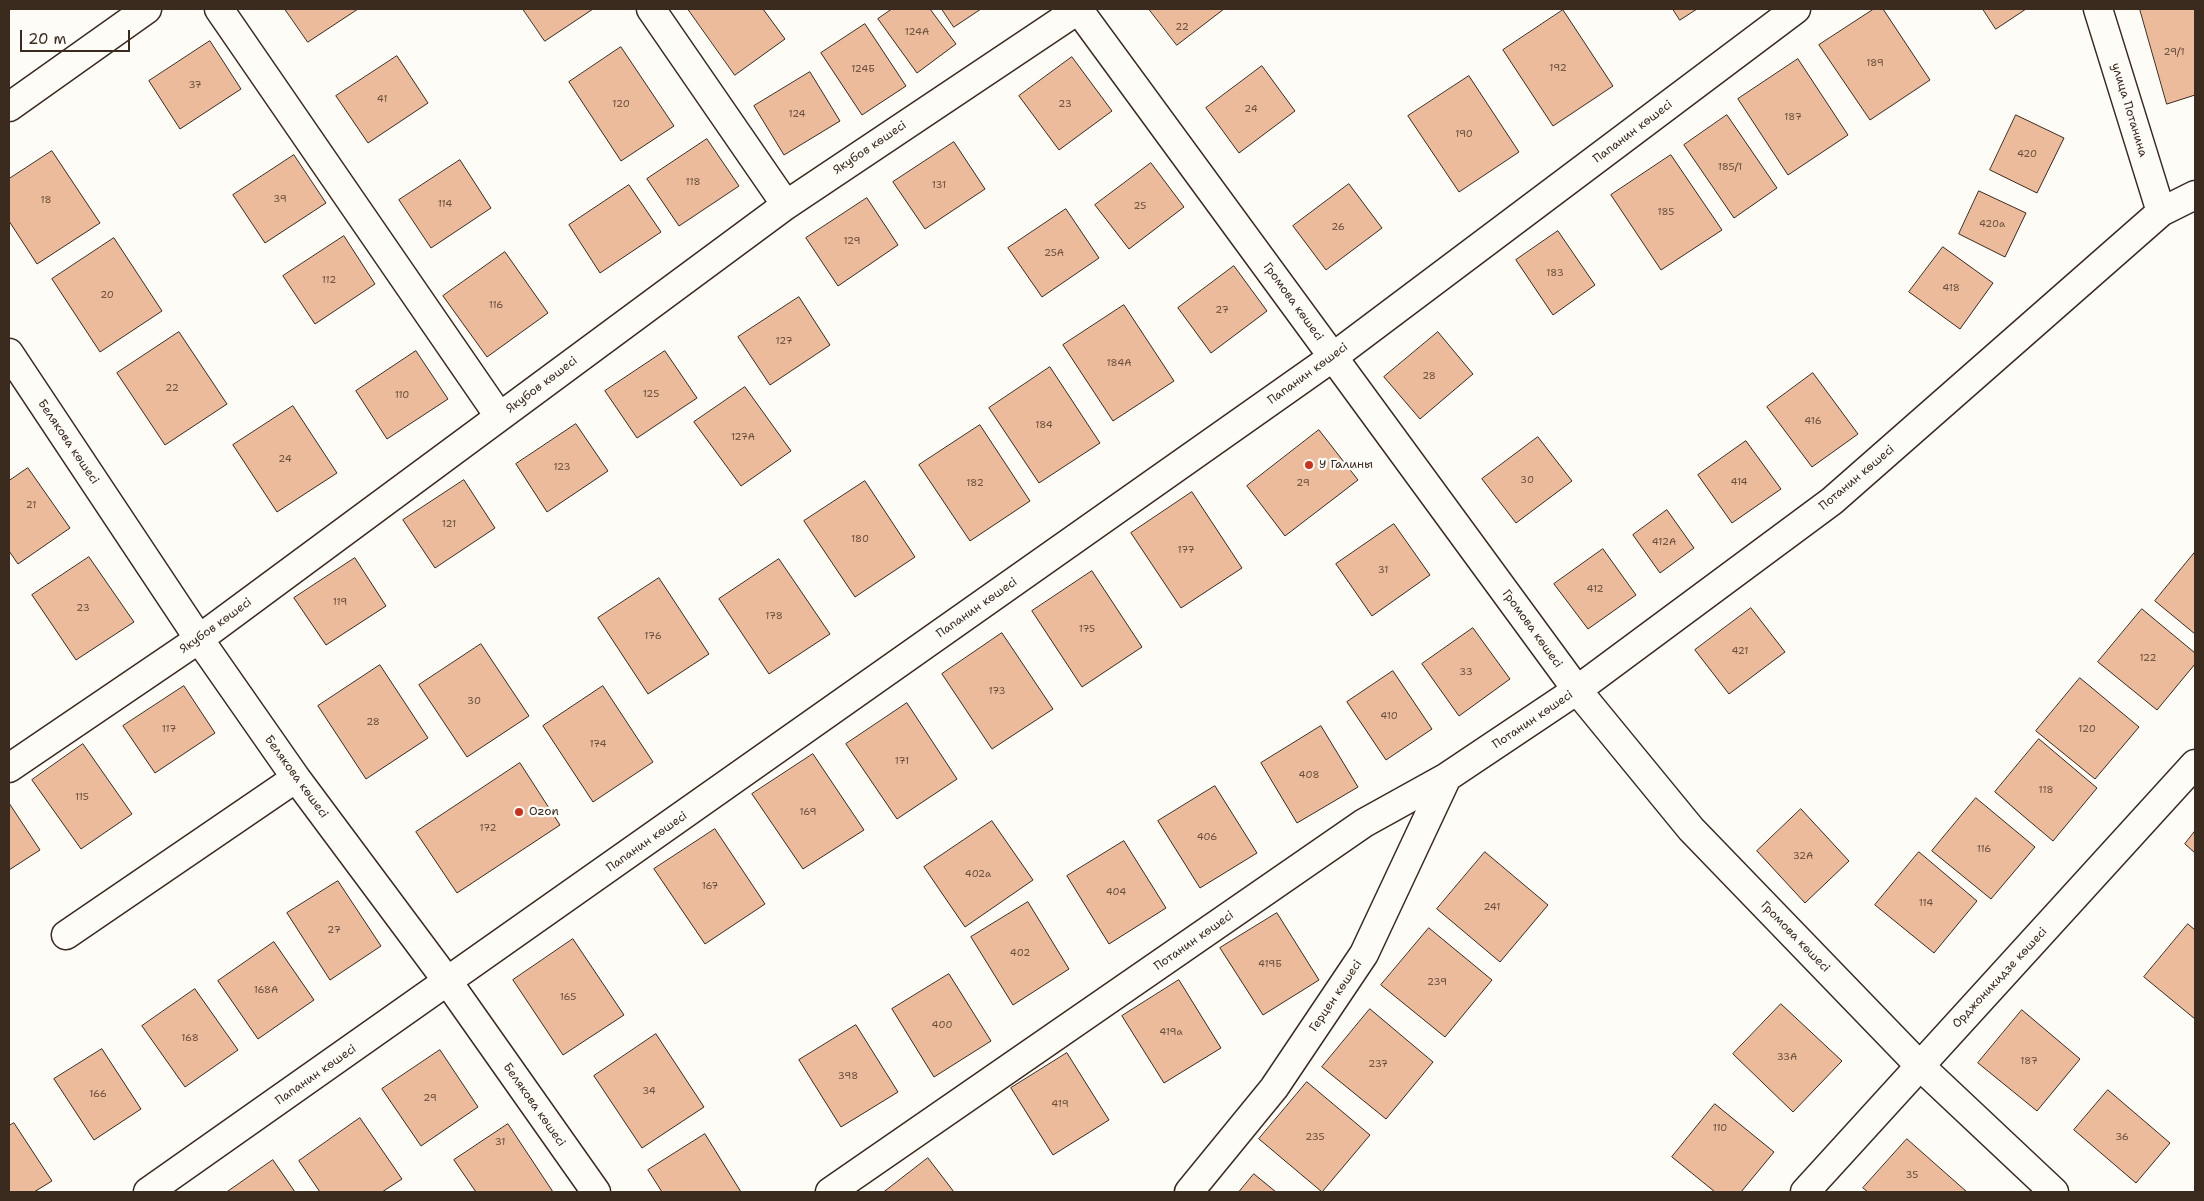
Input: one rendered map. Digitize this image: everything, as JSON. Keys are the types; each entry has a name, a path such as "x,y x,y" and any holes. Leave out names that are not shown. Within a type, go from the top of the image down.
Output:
{"street":[{"path":"9,107 147,9"},
{"path":"219,9 499,416"},
{"path":"651,9 786,204"},
{"name":"Якубов көшесі","path":"9,768 199,639 786,204 1078,9"},
{"name":"Громова көшесі","path":"1078,9 1577,690 1691,829 1919,1065 2054,1192"},
{"name":"Папанин көшесі","path":"148,1192 1332,357 1796,9"},
{"name":"улица Потанина","path":"2098,9 2161,212"},
{"name":"Потанин көшесі","path":"830,1192 1364,823 1447,777 1577,690 1832,501 2161,212 2195,195"},
{"name":"Белякова көшесі","path":"9,353 199,639 296,778 448,982 596,1192"},
{"name":"Орджоникидзе көшесі","path":"1806,1192 1919,1065 2195,764"},
{"name":"Герцен көшесі","path":"1189,1192 1274,1088 1364,954 1447,777"},
{"path":"66,935 296,778"}],"building":[{"path":"285,9 358,9 308,42"},
{"path":"523,9 593,9 545,41"},
{"path":"688,9 763,9 785,39 735,75"},
{"path":"892,9 930,9 956,44 917,73 878,19"},
{"path":"942,9 981,9 954,27"},
{"path":"1149,9 1224,9 1177,45"},
{"path":"1673,9 1697,9 1680,20"},
{"path":"1874,9 1883,9 1930,80 1870,120 1819,45"},
{"path":"1983,9 2026,9 1996,29"},
{"path":"2140,9 2195,9 2195,95 2167,104"},
{"path":"1563,10 1613,86 1553,126 1503,50"},
{"path":"865,24 906,86 862,115 821,53"},
{"path":"210,41 241,89 180,129 149,81"},
{"path":"621,47 674,126 621,161 569,82"},
{"path":"397,56 428,103 368,143 336,96"},
{"path":"1072,57 1112,111 1059,150 1019,96"},
{"path":"1798,59 1848,135 1788,175 1738,99"},
{"path":"1262,66 1295,111 1239,153 1206,108"},
{"path":"810,72 840,121 784,155 754,106"},
{"path":"1469,76 1519,152 1459,192 1408,116"},
{"path":"1727,115 1777,188 1734,218 1684,145"},
{"path":"2016,115 2064,138 2037,193 1990,170"},
{"path":"707,139 739,186 679,226 647,179"},
{"path":"954,142 985,189 925,229 893,182"},
{"path":"52,151 100,223 37,264 9,221 9,179"},
{"path":"294,155 326,203 265,243 233,195"},
{"path":"1671,155 1722,230 1661,270 1611,195"},
{"path":"460,160 491,208 431,248 399,200"},
{"path":"1151,163 1184,207 1129,249 1095,205"},
{"path":"1349,184 1382,228 1326,270 1293,226"},
{"path":"629,185 661,232 600,273 569,225"},
{"path":"1979,191 2026,213 2005,257 1959,234"},
{"path":"867,198 898,245 838,286 806,238"},
{"path":"1066,209 1099,258 1042,297 1008,248"},
{"path":"1558,231 1595,285 1553,315 1516,260"},
{"path":"344,236 375,284 315,324 283,276"},
{"path":"114,238 162,311 100,352 52,279"},
{"path":"1943,247 1993,283 1960,329 1909,292"},
{"path":"505,252 548,313 487,357 443,296"},
{"path":"1234,266 1267,311 1211,353 1178,308"},
{"path":"799,297 830,345 770,385 738,337"},
{"path":"1124,305 1174,381 1113,421 1063,345"},
{"path":"179,332 227,404 165,445 117,373"},
{"path":"1438,332 1473,374 1420,419 1384,377"},
{"path":"416,351 448,399 387,439 356,391"},
{"path":"665,351 697,398 637,438 605,391"},
{"path":"1050,367 1100,443 1039,483 989,408"},
{"path":"1813,373 1858,434 1812,467 1767,407"},
{"path":"745,387 791,451 741,486 694,422"},
{"path":"293,406 337,473 277,512 233,445"},
{"path":"576,424 608,471 547,512 516,464"},
{"path":"980,425 1030,501 970,541 919,465"},
{"path":"1319,430 1358,480 1285,536 1247,486"},
{"path":"1538,437 1572,481 1516,523 1482,479"},
{"path":"1746,441 1781,489 1732,523 1698,475"},
{"path":"28,468 70,528 18,564 9,551 9,481"},
{"path":"464,480 495,528 435,568 403,520"},
{"path":"865,481 915,557 855,597 804,521"},
{"path":"1192,492 1242,568 1181,608 1131,533"},
{"path":"1667,510 1694,548 1660,573 1633,535"},
{"path":"1394,524 1430,575 1372,616 1336,564"},
{"path":"1603,549 1636,595 1588,629 1554,584"},
{"path":"2195,552 2195,634 2155,601"},
{"path":"89,557 134,622 76,660 32,595"},
{"path":"355,558 386,606 326,645 294,598"},
{"path":"779,559 830,634 769,674 719,599"},
{"path":"1092,571 1142,647 1082,687 1032,611"},
{"path":"659,578 709,654 648,694 598,618"},
{"path":"1751,608 1785,652 1729,694 1695,650"},
{"path":"2142,609 2195,653 2195,664 2157,710 2098,662"},
{"path":"1473,628 1510,679 1459,716 1422,664"},
{"path":"1002,633 1053,709 992,749 942,674"},
{"path":"481,644 529,716 467,757 419,685"},
{"path":"380,665 428,738 366,779 318,706"},
{"path":"1393,671 1432,729 1386,760 1347,702"},
{"path":"2080,678 2139,727 2095,779 2036,731"},
{"path":"184,686 215,733 155,773 123,726"},
{"path":"603,686 653,762 593,802 543,726"},
{"path":"907,703 957,779 897,819 846,744"},
{"path":"1321,726 1358,787 1297,823 1261,763"},
{"path":"2039,739 2097,788 2053,841 1995,792"},
{"path":"83,744 132,814 81,849 32,780"},
{"path":"813,754 864,830 803,869 752,794"},
{"path":"520,763 560,825 457,893 416,832"},
{"path":"1215,786 1257,853 1200,888 1158,821"},
{"path":"1976,798 2035,847 1991,899 1932,851"},
{"path":"9,803 40,850 9,870"},
{"path":"1801,809 1849,861 1805,903 1757,851"},
{"path":"992,821 1033,880 965,927 924,867"},
{"path":"715,829 765,904 705,944 654,869"},
{"path":"2195,831 2195,853 2185,844"},
{"path":"1124,841 1166,908 1109,944 1067,876"},
{"path":"1485,852 1548,905 1500,962 1437,909"},
{"path":"1919,852 1977,901 1934,953 1875,905"},
{"path":"338,881 381,946 330,980 287,913"},
{"path":"1028,902 1069,969 1013,1005 971,937"},
{"path":"1277,913 1319,980 1263,1015 1220,948"},
{"path":"2188,924 2195,930 2195,1019 2144,977"},
{"path":"1429,928 1492,980 1445,1037 1381,985"},
{"path":"573,939 624,1015 563,1055 513,980"},
{"path":"274,942 314,1000 258,1039 218,981"},
{"path":"949,974 991,1041 934,1077 892,1009"},
{"path":"1179,980 1221,1048 1164,1083 1122,1016"},
{"path":"195,989 238,1050 185,1087 142,1026"},
{"path":"1781,1004 1842,1061 1793,1112 1733,1054"},
{"path":"1370,1009 1433,1062 1386,1119 1322,1067"},
{"path":"2022,1010 2080,1059 2037,1111 1978,1063"},
{"path":"856,1025 898,1092 841,1127 799,1060"},
{"path":"656,1034 704,1107 642,1148 594,1076"},
{"path":"102,1049 141,1109 94,1140 54,1079"},
{"path":"440,1050 478,1107 421,1146 382,1089"},
{"path":"1067,1053 1109,1120 1053,1155 1011,1088"},
{"path":"1307,1082 1370,1135 1322,1192 1259,1139"},
{"path":"2108,1090 2170,1143 2136,1183 2074,1130"},
{"path":"1715,1104 1774,1152 1741,1192 1715,1192 1672,1157"},
{"path":"360,1118 402,1179 382,1192 320,1192 299,1161"},
{"path":"14,1123 52,1181 34,1192 9,1192 9,1126"},
{"path":"508,1124 553,1192 476,1192 454,1160"},
{"path":"705,1134 741,1192 662,1192 648,1170"},
{"path":"1907,1139 1967,1192 1868,1192 1863,1188"},
{"path":"928,1158 954,1192 884,1192"},
{"path":"273,1160 295,1192 227,1192"},
{"path":"1254,1174 1276,1192 1239,1192"}],"place":[{"name":"У Галины","path":"1309,465"},
{"name":"Ozon","path":"519,812"}]}
